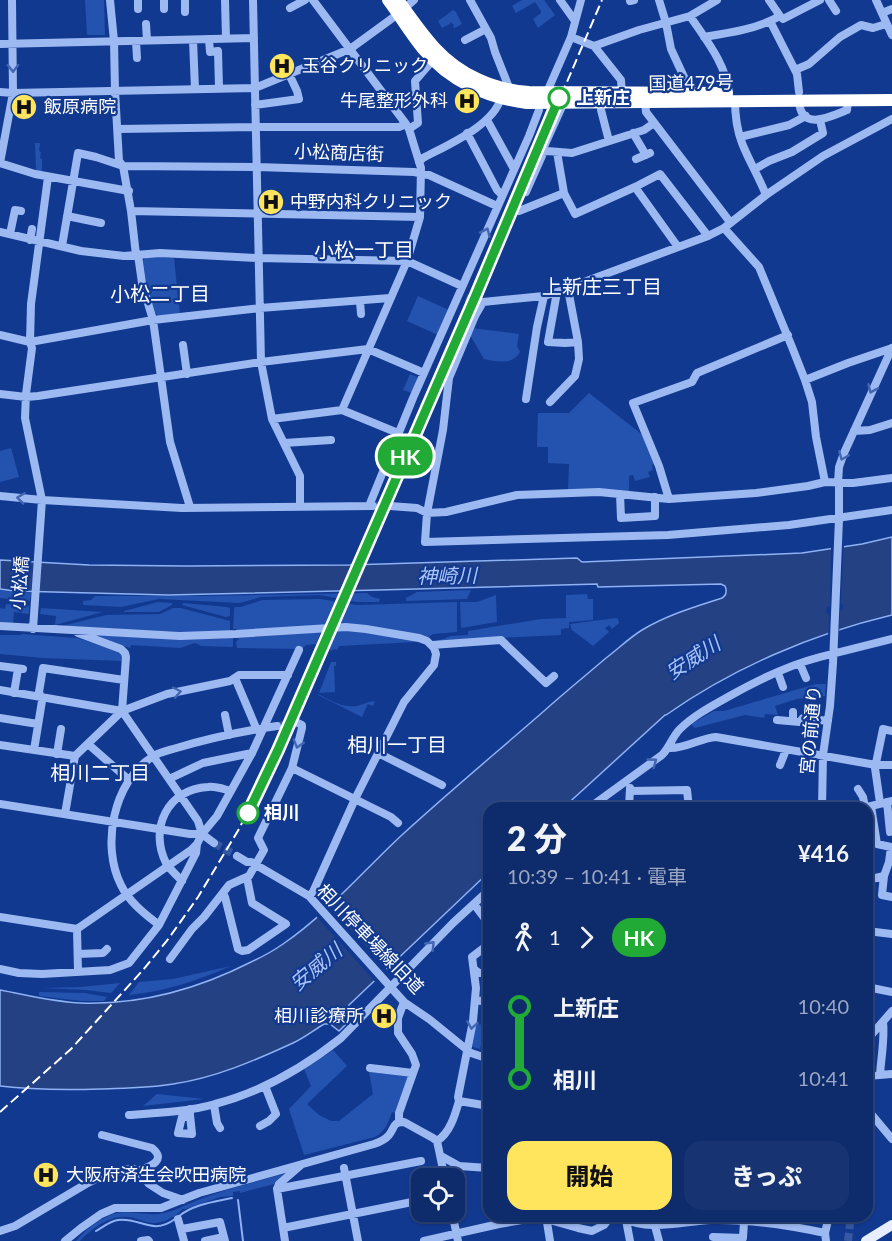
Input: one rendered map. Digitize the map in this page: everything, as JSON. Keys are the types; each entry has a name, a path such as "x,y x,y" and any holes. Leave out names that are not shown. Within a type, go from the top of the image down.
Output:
{"highway":[{"name":"国道479号","path":"388,0 400,8 428,41 451,62 515,102 645,102 732,96 892,92"},
{"name":"国道479号","path":"400,8 422,48 433,60 449,74 479,91 505,94 691,92 732,96"},
{"name":"国道479号","path":"799,96 848,100 892,100"}],"main road":[{"path":"866,1241 891,1227"}],"street":[{"path":"12,0 13,93 0,163 48,177 129,191"},
{"path":"110,0 119,161 123,166 129,191 142,283 153,320 170,442 190,507"},
{"path":"185,0 185,12"},
{"path":"225,0 226,38"},
{"path":"253,0 261,362 272,418 300,476 300,506"},
{"path":"290,8 304,0"},
{"path":"313,0 407,126 421,173 420,217 406,261 342,410"},
{"path":"0,92 255,88 350,49 400,8 414,0"},
{"path":"419,162 484,123 505,94 491,38 470,0"},
{"path":"560,0 575,21"},
{"path":"548,92 570,37 581,0"},
{"path":"660,0 671,50 691,92"},
{"path":"594,46 639,30 690,16 717,0"},
{"path":"769,0 783,19 820,0"},
{"path":"829,0 836,11"},
{"path":"876,0 892,35"},
{"path":"882,13 892,9"},
{"path":"690,16 724,71 732,96 740,137 766,195"},
{"path":"704,37 749,28 780,16"},
{"path":"770,21 797,74 800,108 806,116 811,120 820,120 847,110 848,100"},
{"path":"147,40 148,24"},
{"path":"795,70 809,64 840,37 861,25 873,28 886,24"},
{"path":"465,40 486,29"},
{"path":"570,37 594,46 621,80 622,93"},
{"path":"0,44 254,38"},
{"path":"209,39 210,52 218,51 219,88"},
{"path":"193,40 195,89"},
{"path":"136,41 137,58"},
{"path":"118,129 407,126 418,123 415,81 433,60"},
{"path":"255,105 299,99 289,74"},
{"path":"526,192 564,102"},
{"path":"601,102 609,141"},
{"path":"645,102 646,112 759,267 788,335 812,402 825,482"},
{"path":"462,286 539,110 538,103"},
{"path":"740,137 789,125 806,116"},
{"path":"471,299 544,296 708,236 727,225 823,156 892,119"},
{"path":"487,120 514,169"},
{"path":"755,169 769,160 792,153 823,133 820,120"},
{"path":"541,153 572,153 644,130 654,123"},
{"path":"467,133 497,190 502,195"},
{"path":"633,133 648,154 636,159"},
{"path":"557,152 564,193 574,214 660,174 708,236"},
{"name":"小松商店街","path":"73,182 78,153 123,166 414,172 429,175 497,206"},
{"name":"小松橋","path":"33,625 42,500 25,418 32,348 30,342 31,304 48,177"},
{"path":"62,246 73,182"},
{"path":"635,187 678,247"},
{"path":"519,211 564,193"},
{"path":"10,234 15,210 21,211"},
{"path":"132,211 420,217"},
{"path":"67,216 101,223"},
{"path":"30,240 32,229"},
{"path":"0,232 108,255 160,253 258,258 406,261 462,286 471,299 475,316 449,378 443,430 427,513 425,542 668,535 839,521 892,510"},
{"path":"550,402 574,376 579,359 568,289"},
{"path":"557,292 548,342 578,342"},
{"path":"526,399 544,296"},
{"path":"0,335 30,342 153,320 260,308 390,298"},
{"path":"0,496 106,504 190,507 371,506 398,433 424,373 471,299"},
{"path":"360,301 361,314"},
{"path":"669,499 659,466 633,403 692,382 697,373 788,335"},
{"path":"183,345 187,374"},
{"path":"805,380 892,348"},
{"path":"839,521 839,467 892,348"},
{"path":"0,394 26,398 261,362 368,349 424,373"},
{"path":"272,418 342,410 398,433"},
{"path":"854,431 870,430 892,423"},
{"path":"284,443 331,440"},
{"path":"390,506 417,508 427,513 446,512 517,495 599,492 669,499 756,493 825,482 853,483 892,478"},
{"path":"620,494 621,518 655,516 655,497"},
{"name":"宮の前通り","path":"822,802 823,755 833,652 839,521"},
{"path":"0,626 33,625 74,631 180,636 355,627 419,638 432,645 436,654 434,664 404,702 355,799 313,892 309,896"},
{"path":"74,631 124,651 126,657 122,711 198,821 201,834"},
{"path":"597,802 662,755 680,729 708,708 737,692 800,664 833,652 892,639"},
{"path":"432,645 501,640 546,683 554,676"},
{"path":"0,969 42,974 110,970 129,963 159,925 196,853 201,834 217,816 252,753 261,728 299,650"},
{"path":"800,664 806,678"},
{"path":"0,666 21,669 14,693"},
{"path":"34,750 42,700 39,692 43,668 124,680"},
{"path":"778,673 783,687"},
{"path":"65,814 75,756 122,711 167,694 230,681 239,675 288,675"},
{"path":"235,678 261,728"},
{"path":"0,690 122,711"},
{"path":"225,716 229,735"},
{"path":"777,720 793,716 800,722 803,718 828,721"},
{"path":"0,718 38,724"},
{"path":"223,893 238,949 242,951 248,950 286,924 252,903 247,878 251,863 264,850 258,838 292,768 302,727 298,723"},
{"path":"159,925 140,910 126,894 115,872 111,854 110,836 113,822 129,780 152,756 196,742 277,726"},
{"path":"57,754 61,729"},
{"path":"890,832 886,802 875,768 883,729 892,731"},
{"path":"669,748 716,738 876,765 892,765"},
{"path":"88,744 129,780"},
{"path":"0,745 75,756"},
{"path":"780,765 786,750"},
{"path":"169,779 203,763 252,753"},
{"path":"378,753 442,784"},
{"path":"292,768 391,817 398,823"},
{"path":"628,780 631,791 630,802"},
{"path":"182,881 168,866 160,848 159,829 166,810 180,796 200,788 219,787 231,791"},
{"path":"858,789 864,802"},
{"path":"631,791 687,790 688,802"},
{"path":"0,804 201,834 214,843"},
{"path":"873,831 877,844 891,847 891,862 884,876 882,895 892,897"},
{"path":"0,917 77,929 197,844"},
{"name":"相川停車場線旧道","path":"237,856 309,896 404,1002 467,1050 483,1057"},
{"path":"873,879 884,876"},
{"path":"170,959 229,885 247,878"},
{"path":"129,1115 190,1112 252,1092 299,1069 341,1038 390,986 483,896"},
{"path":"474,904 483,916"},
{"path":"77,929 78,972"},
{"path":"873,932 892,934"},
{"path":"78,954 103,953 107,949"},
{"path":"437,1141 444,1137 459,1101 473,1022 476,988 472,957 483,949"},
{"path":"475,970 483,972"},
{"path":"873,988 892,992"},
{"path":"475,999 483,1001"},
{"path":"65,1241 101,1214 115,1208 161,1208 199,1193 383,1140 399,1121 399,1113 416,1065 415,1059 398,1033 398,1018 404,1002"},
{"path":"873,1033 892,1011"},
{"path":"880,1075 883,1022"},
{"path":"370,1068 413,1072"},
{"path":"873,1076 892,1074"},
{"path":"260,1126 276,1114 266,1086"},
{"path":"459,1101 483,1105"},
{"path":"214,1105 217,1124 220,1128"},
{"path":"873,1116 892,1139"},
{"path":"399,1121 437,1141 443,1168"},
{"path":"102,1135 153,1145 158,1155 157,1161 138,1171"},
{"path":"441,1156 459,1166 483,1168"},
{"path":"277,1189 345,1172 421,1161"},
{"path":"285,1241 277,1189 279,1184 303,1163"},
{"path":"0,1231 15,1226 100,1177 132,1168 138,1171 148,1184 162,1193 183,1200"},
{"path":"345,1172 358,1241"},
{"path":"283,1227 411,1202"},
{"path":"178,1219 184,1241"},
{"path":"182,1229 220,1222 224,1239 205,1241"},
{"path":"454,1222 458,1238"},
{"path":"424,1241 458,1238 494,1222"},
{"path":"547,1222 550,1241"},
{"path":"556,1222 592,1231 607,1222"},
{"path":"626,1222 630,1241"},
{"path":"655,1222 659,1241"},
{"path":"712,1222 713,1239 743,1238 744,1222"},
{"path":"772,1222 826,1237 828,1222"},
{"path":"141,1241 148,1239 149,1241"}],"shaded area":[{"path":"85,0 104,0 105,35 87,35"},
{"path":"522,0 544,0 555,15 538,28 533,19 541,11 535,2 516,13 512,6"},
{"path":"453,10 462,24 455,28 451,22 442,28 438,21"},
{"path":"35,143 40,143 42,172 36,171"},
{"path":"155,256 174,258 180,314 160,317 155,313 147,287 143,261 145,258"},
{"path":"418,296 449,310 438,335 407,321"},
{"path":"472,328 519,334 517,346 520,352 509,361 484,359 470,335"},
{"path":"410,374 417,377 412,393 403,390"},
{"path":"589,393 644,436 656,464 652,465 653,470 648,472 650,477 635,481 633,475 629,476 629,492 568,489 569,464 548,463 548,447 537,447 538,413 569,413"},
{"path":"11,448 19,477 0,482 0,451"},
{"path":"0,590 31,593 30,601 0,598"},
{"path":"471,590 467,599 406,601 406,598 417,592"},
{"path":"367,593 380,599 379,602 357,602 320,595 261,597 240,603 159,599 121,607 83,605 83,601 91,600 95,596"},
{"path":"587,594 588,599 593,599 593,620 569,622 569,628 561,629 561,635 437,641 451,636 468,635 468,631 541,619 566,618 566,595"},
{"path":"496,595 497,622 461,628 460,602 477,602"},
{"path":"320,599 357,605 457,602 457,632 433,634 429,637 347,623 237,631 233,629 235,607 262,600"},
{"path":"158,602 172,603 172,605 159,612 124,612 124,611"},
{"path":"183,603 227,607 230,608 230,616 226,617 182,605"},
{"path":"6,604 29,606 29,614 14,612 13,624 0,623 0,608 5,609"},
{"path":"41,608 103,612 55,625 56,616 40,614"},
{"path":"173,608 230,621 230,632 62,626 106,615 160,614"},
{"path":"616,618 619,623 612,629 609,625 605,628 609,632 593,646 572,630 570,624"},
{"path":"347,630 416,642 339,646 337,650 331,651 328,645 333,631"},
{"path":"321,632 316,644 306,645 302,649 237,648 236,642 239,638"},
{"path":"22,634 77,638 119,651 124,657 123,661 0,654 0,635"},
{"path":"91,635 180,639 233,638 233,647 201,646 195,643 180,648 131,645 130,648"},
{"path":"331,662 336,662 334,666 335,692 319,693"},
{"path":"816,684 826,684 825,696 797,699 775,706 778,715 765,714 764,718 745,715 695,728 691,724 714,711 724,711"},
{"path":"318,694 346,706 375,701 373,706 368,704 362,717"},
{"path":"231,966 181,985 129,995 139,982 173,979"},
{"path":"120,983 111,993 43,988 81,987"},
{"path":"39,992 85,993 107,997 104,1001 81,1001 39,996"},
{"path":"475,1024 483,1025 480,1049 471,1044"},
{"path":"333,1050 347,1066 307,1104 319,1115 331,1121 339,1121 373,1094 369,1072 409,1076 397,1113 392,1112 379,1135 304,1155 289,1109 311,1086 304,1069"},
{"path":"157,1094 204,1099 143,1106"},
{"path":"287,1173 274,1184 240,1193 240,1191 233,1192 233,1196 220,1197 182,1209 173,1217 160,1222 153,1223 128,1217 110,1220 93,1229 80,1241 76,1241 93,1225 113,1214 168,1212 220,1192"}],"water":[{"path":"892,537 892,615 832,632 774,654 718,682 665,715 570,802 483,802 483,878 349,1005 347,1012 350,1020 339,1031 330,1024 324,1024 297,1041 250,1062 220,1073 173,1084 75,1090 0,1086 0,990 81,1003 125,1001 190,987 231,972 267,954 315,919 420,818 628,640 661,620 722,598 726,591 725,586 721,584 598,587 597,584 168,595 15,591 0,589 0,560 89,565 186,566 350,565 577,558 582,562 802,553"}],"pier":[{"path":"844,544 841,604 843,610 840,611 839,634 828,637 829,614 826,613 827,607 830,606 831,546"},
{"path":"327,904 389,972 377,984 315,915"}],"waterway":[{"path":"179,1216 198,1206 232,1198"},
{"path":"238,1200 243,1241"},
{"path":"96,1231 118,1220 159,1226 175,1219"}],"tunnel":[{"path":"466,298 475,301"},
{"path":"374,506 390,506"},
{"path":"277,726 298,723"},
{"path":"214,843 237,856"},
{"path":"848,1241 850,1222"}],"railway":[{"path":"0,1112 71,1049 143,970 198,897 239,829 278,750 602,0"}],"train":[{"name":"HK","path":"248,813 278,750 476,295 559,98"}],"place":[{"name":"玉谷クリニック","path":"282,66"},
{"name":"上新庄","path":"559,98"},
{"name":"牛尾整形外科","path":"467,101"},
{"name":"飯原病院","path":"24,107"},
{"name":"中野内科クリニック","path":"271,202"},
{"name":"相川","path":"248,813"},
{"name":"相川診療所","path":"384,1016"},
{"name":"大阪府済生会吹田病院","path":"46,1175"}],"district":[{"name":"小松一丁目","path":"364,250"},
{"name":"上新庄三丁目","path":"602,287"},
{"name":"小松二丁目","path":"160,294"},
{"name":"相川一丁目","path":"397,745"},
{"name":"相川二丁目","path":"100,773"}],"water label":[{"name":"神崎川","path":"447,576"},
{"name":"安威川","path":"693,658"},
{"name":"安威川","path":"316,967"}]}
